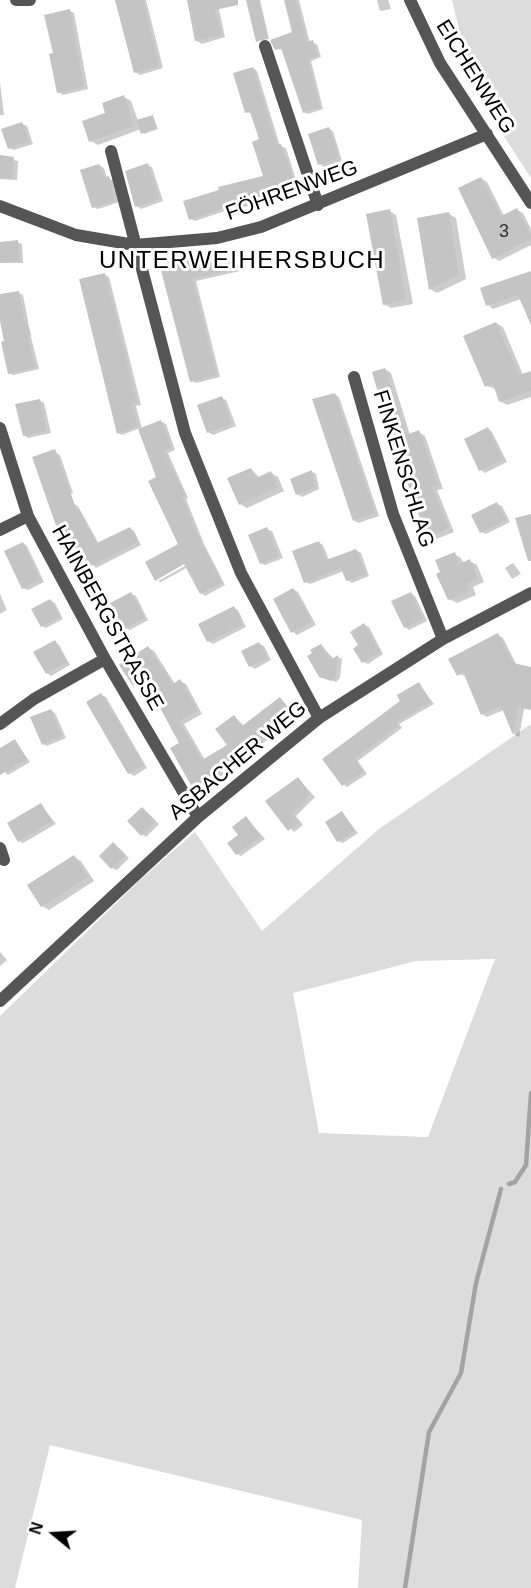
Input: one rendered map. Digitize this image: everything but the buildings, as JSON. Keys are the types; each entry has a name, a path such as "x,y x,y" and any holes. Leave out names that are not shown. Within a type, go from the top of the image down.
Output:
{"street":[{"path":"16,0 30,0"},
{"name":"EICHENWEG","path":"410,0 440,63 531,203"},
{"path":"265,46 318,205"},
{"name":"FÖHRENWEG","path":"0,206 76,235 135,245 217,238 261,227 487,134"},
{"path":"111,151 185,434 241,573 319,718"},
{"name":"FINKENSCHLAG","path":"354,377 393,514 443,639"},
{"name":"HAINBERGSTRASSE","path":"0,428 28,516 105,658 198,817"},
{"path":"0,530 28,516"},
{"name":"ASBACHER WEG","path":"0,1001 198,817 319,718 443,639 531,593"},
{"path":"0,724 34,699 105,658"}],"shaded area":[{"path":"452,0 531,0 531,178 474,90"},
{"path":"531,724 531,1588 358,1588 362,1520 50,1445 15,1588 0,1588 0,1016 140,880 195,832 262,931 379,829","holes":["495,959 428,1137 319,1133 293,993 416,961"]}],"waterway":[{"path":"509,1184 515,1182 526,1165 531,1093"},
{"path":"405,1588 429,1432 461,1373 476,1283 501,1189"}],"district":[{"name":"UNTERWEIHERSBUCH","path":"242,261"}]}
